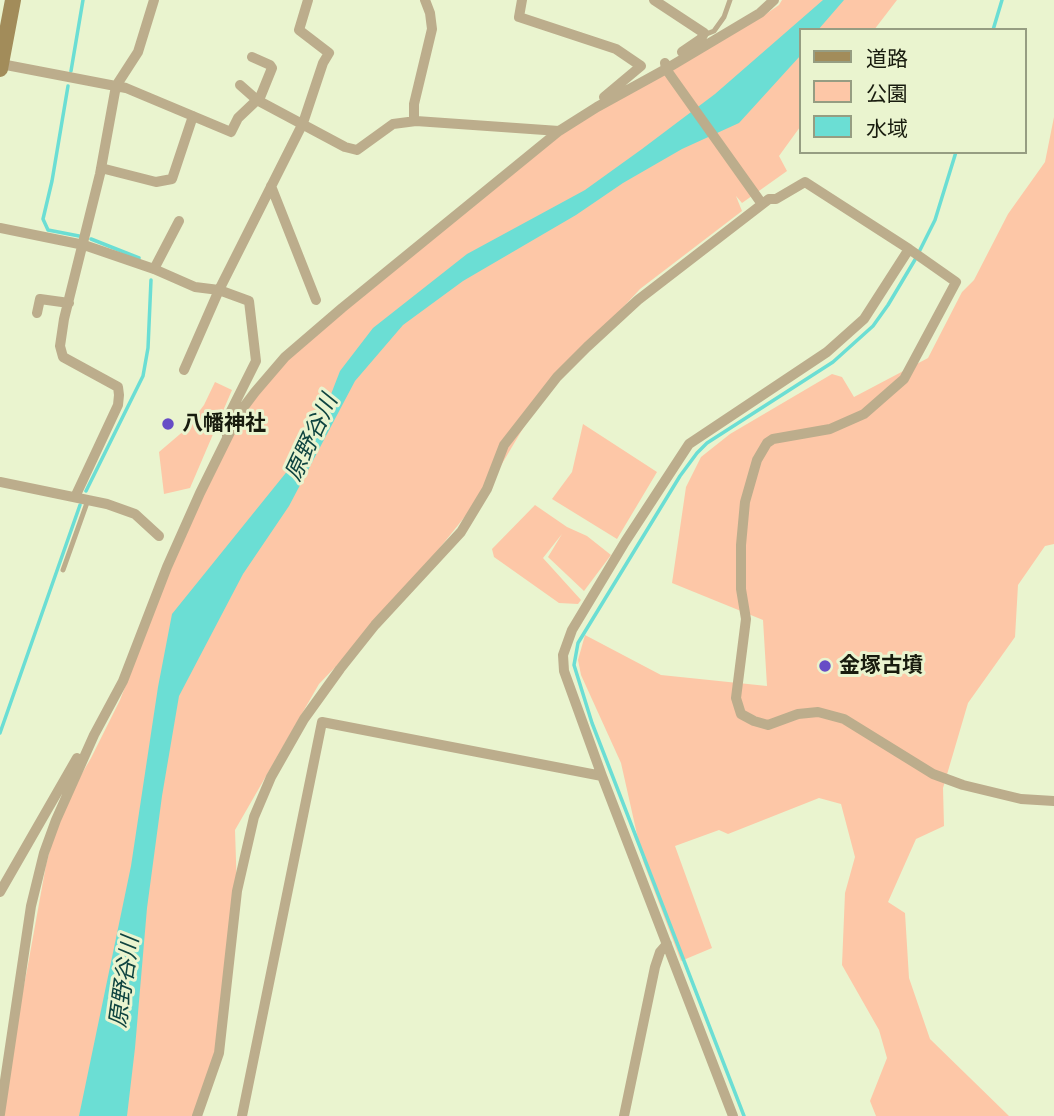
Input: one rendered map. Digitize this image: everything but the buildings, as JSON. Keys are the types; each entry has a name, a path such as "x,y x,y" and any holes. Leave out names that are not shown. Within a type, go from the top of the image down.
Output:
{"street":[{"path":"13,0 2,42 1,66 126,88 231,132 238,118 258,100 272,68 271,65 252,57"},
{"path":"75,497 118,405 119,395 118,387 63,357 60,346 101,168 116,86 138,52 154,0"},
{"path":"184,370 219,290 303,123 323,63 329,54 299,30 307,0"},
{"path":"414,121 414,104 432,29 425,0"},
{"path":"522,0 520,18 616,49 640,66 599,101 597,107"},
{"path":"654,0 704,35 665,63 669,74 762,204"},
{"path":"0,1114 31,906 44,853 56,820 123,681 167,567 240,412 261,382 285,357 559,131 597,107 669,74 760,13 774,0"},
{"path":"240,85 258,100 345,147 357,150 393,124 414,121 559,131"},
{"path":"101,168 156,182 172,178 193,116"},
{"path":"197,1116 219,1053 237,891 254,817 271,777 304,719 375,625 461,532 486,489 504,445 557,377 638,300 769,199 776,199 806,181 956,282 904,379 864,414 830,429 773,439 767,443 757,460 745,502 741,589 746,619 736,698 741,714 768,725 798,714 818,712 844,719 933,774 963,785 1021,799 1054,801"},
{"path":"271,186 316,300"},
{"path":"154,269 179,221"},
{"path":"0,228 84,245 154,269 194,287 219,290 249,301 256,361 227,419 227,439"},
{"path":"733,1116 602,776 564,671 563,655 572,630 689,444 836,344 864,319 909,249"},
{"path":"37,313 40,299 69,303"},
{"path":"0,482 89,500 135,514 159,536"},
{"path":"0,892 84,745 102,721"},
{"path":"242,1116 322,722 602,776"},
{"path":"624,1116 654,967 660,952 667,944"}],"lane":[{"path":"704,35 714,31 724,17 730,0"},
{"path":"63,570 89,500"}],"green space":[{"path":"782,0 897,0 876,28 799,28 799,128 779,156 787,171 742,203 736,196 742,211 640,289 544,393 487,489 390,610 319,684 235,830 237,891 217,1058 198,1116 0,1116 0,1102 46,865 61,809 91,758 120,700 170,570 224,444 255,392 298,346 559,131 779,5"},
{"path":"1054,117 1054,544 1045,546 1018,585 1015,637 968,703 943,788 944,826 916,839 888,902 905,913 909,978 930,1039 1009,1116 876,1116 870,1101 887,1058 879,1030 842,965 845,893 855,857 841,804 819,798 728,834 719,830 675,846 712,948 681,961 643,861 621,763 581,675 578,660 585,635 661,675 767,686 763,620 672,583 686,487 701,457 730,434 832,374 842,377 854,397 928,358 962,292 974,280 1008,214 1045,162"},
{"path":"215,382 232,390 190,488 164,494 159,452 186,429 204,405"},
{"path":"583,424 657,472 617,539 552,499 572,472"},
{"path":"535,505 567,527 587,536 611,555 584,591 548,557 562,534 543,558 581,600 578,604 559,603 494,557 492,549"}],"water":[{"name":"原野谷川","path":"823,0 844,0 820,28 799,28 799,57 739,123 682,149 463,281 403,325 355,381 289,506 243,574 179,696 147,908 127,1116 79,1116 131,866 172,614 314,438 340,371 373,328 467,254 585,190 715,94"}],"waterway":[{"path":"71,71 83,0"},
{"path":"994,28 1002,0"},
{"path":"68,86 43,219 48,230 79,236"},
{"path":"919,252 935,220 955,154"},
{"path":"91,239 139,258"},
{"path":"744,1116 592,723 574,665 578,643 680,476 697,453 707,443 833,362 873,326 916,258"},
{"path":"86,491 143,376 148,348 151,280"},
{"path":"0,733 80,505"}],"place":[{"name":"八幡神社","path":"168,424"},
{"name":"金塚古墳","path":"825,666"}]}
